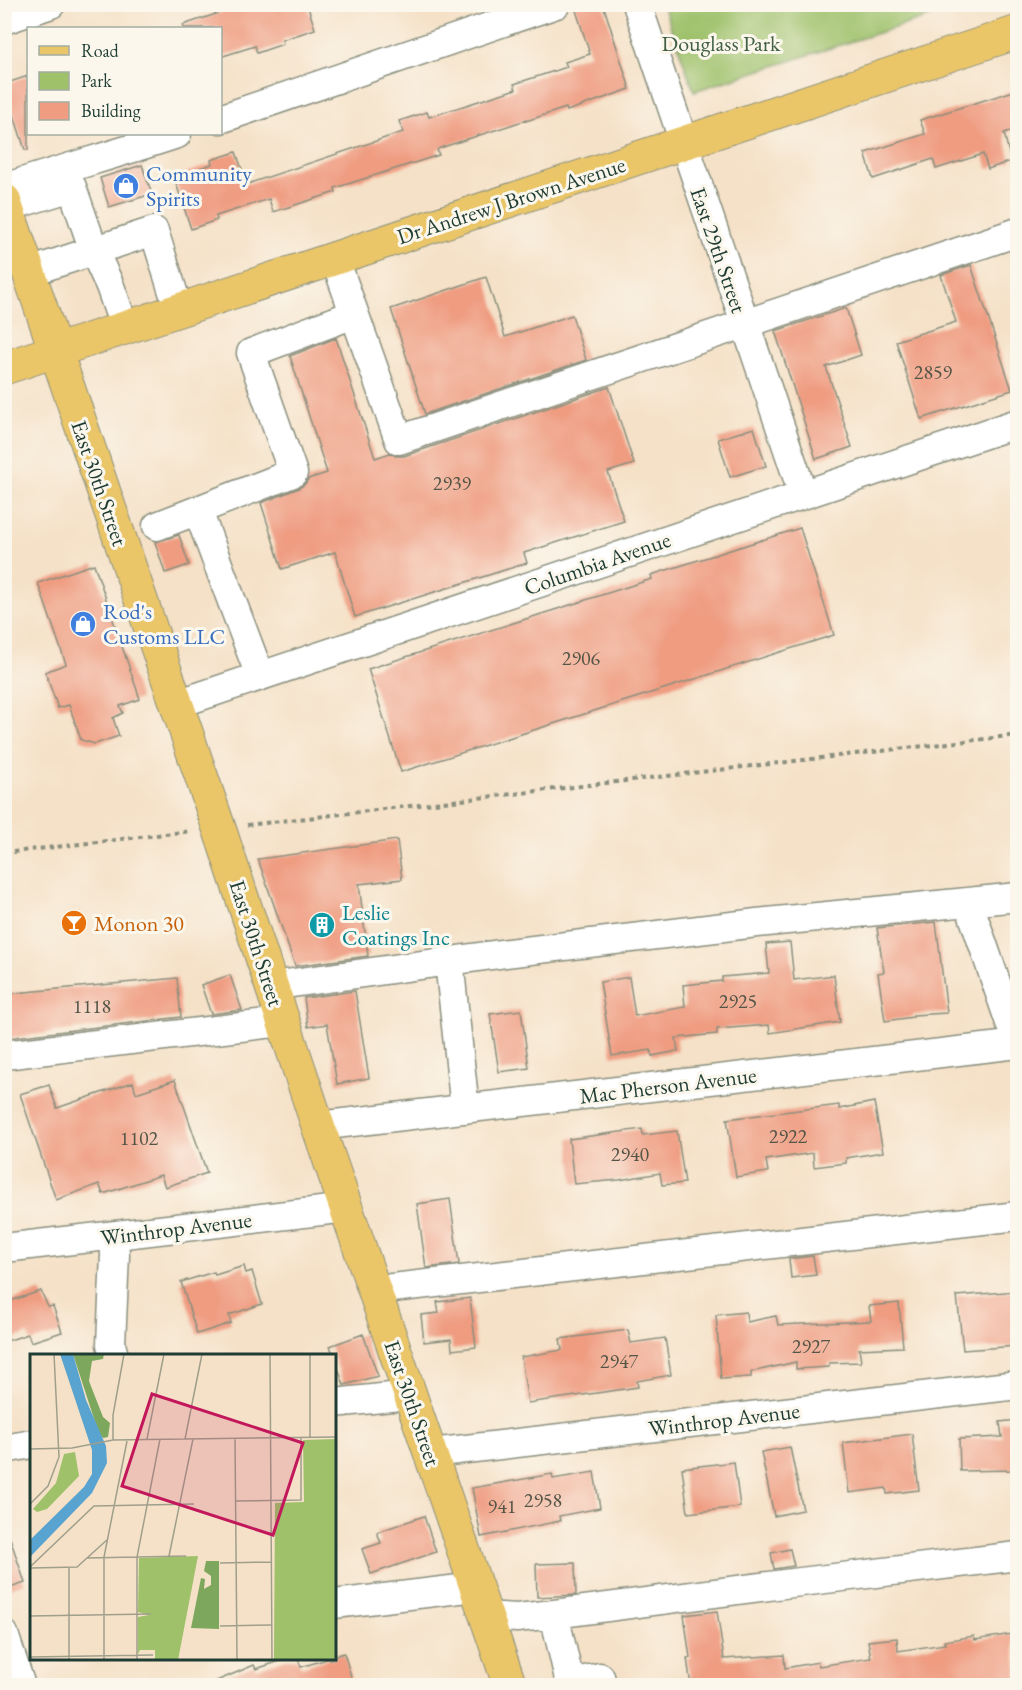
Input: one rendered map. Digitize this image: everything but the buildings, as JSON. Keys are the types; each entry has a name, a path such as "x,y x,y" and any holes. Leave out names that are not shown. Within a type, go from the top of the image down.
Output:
{"main road":[{"name":"Dr Andrew J Brown Avenue","path":"4,368 1017,32"},
{"name":"East 30th Street","path":"5,198 318,1126 510,1686"}],"street":[{"path":"4,20 51,4"},
{"path":"222,118 556,4"},
{"name":"East 29th Street","path":"637,4 682,143 803,494"},
{"path":"5,198 72,165 120,153 174,135"},
{"path":"5,198 72,187 125,329"},
{"path":"29,272 154,231 179,311"},
{"path":"335,259 399,440 1017,232"},
{"path":"157,526 293,474 251,353 354,314"},
{"name":"Columbia Avenue","path":"177,704 1017,423"},
{"path":"198,511 260,676"},
{"path":"271,986 449,961 757,923 1017,897"},
{"path":"969,903 1017,1044"},
{"path":"449,961 465,1109"},
{"path":"4,1055 283,1022"},
{"name":"Mac Pherson Avenue","path":"318,1126 1017,1044"},
{"name":"Winthrop Avenue","path":"4,1248 347,1208"},
{"path":"375,1290 1017,1216"},
{"path":"114,1236 111,1344 114,1354"},
{"name":"Winthrop Avenue","path":"430,1453 1017,1385"},
{"path":"336,1403 410,1395"},
{"path":"4,1449 30,1444"},
{"path":"336,1604 481,1602 517,1618 1017,1556"},
{"path":"554,1614 566,1684 600,1677 603,1686"},
{"path":"12,1640 21,1686"}],"path":[{"path":"243,825 1017,735"},
{"path":"4,853 194,831"}],"green space":[{"name":"Douglass Park","path":"663,4 967,5 694,91"}],"place":[{"name":"Community Spirits","path":"126,186"},
{"name":"Rod's Customs LLC","path":"83,624"},
{"name":"Monon 30","path":"74,923"},
{"name":"Leslie Coatings Inc","path":"322,925"}]}
